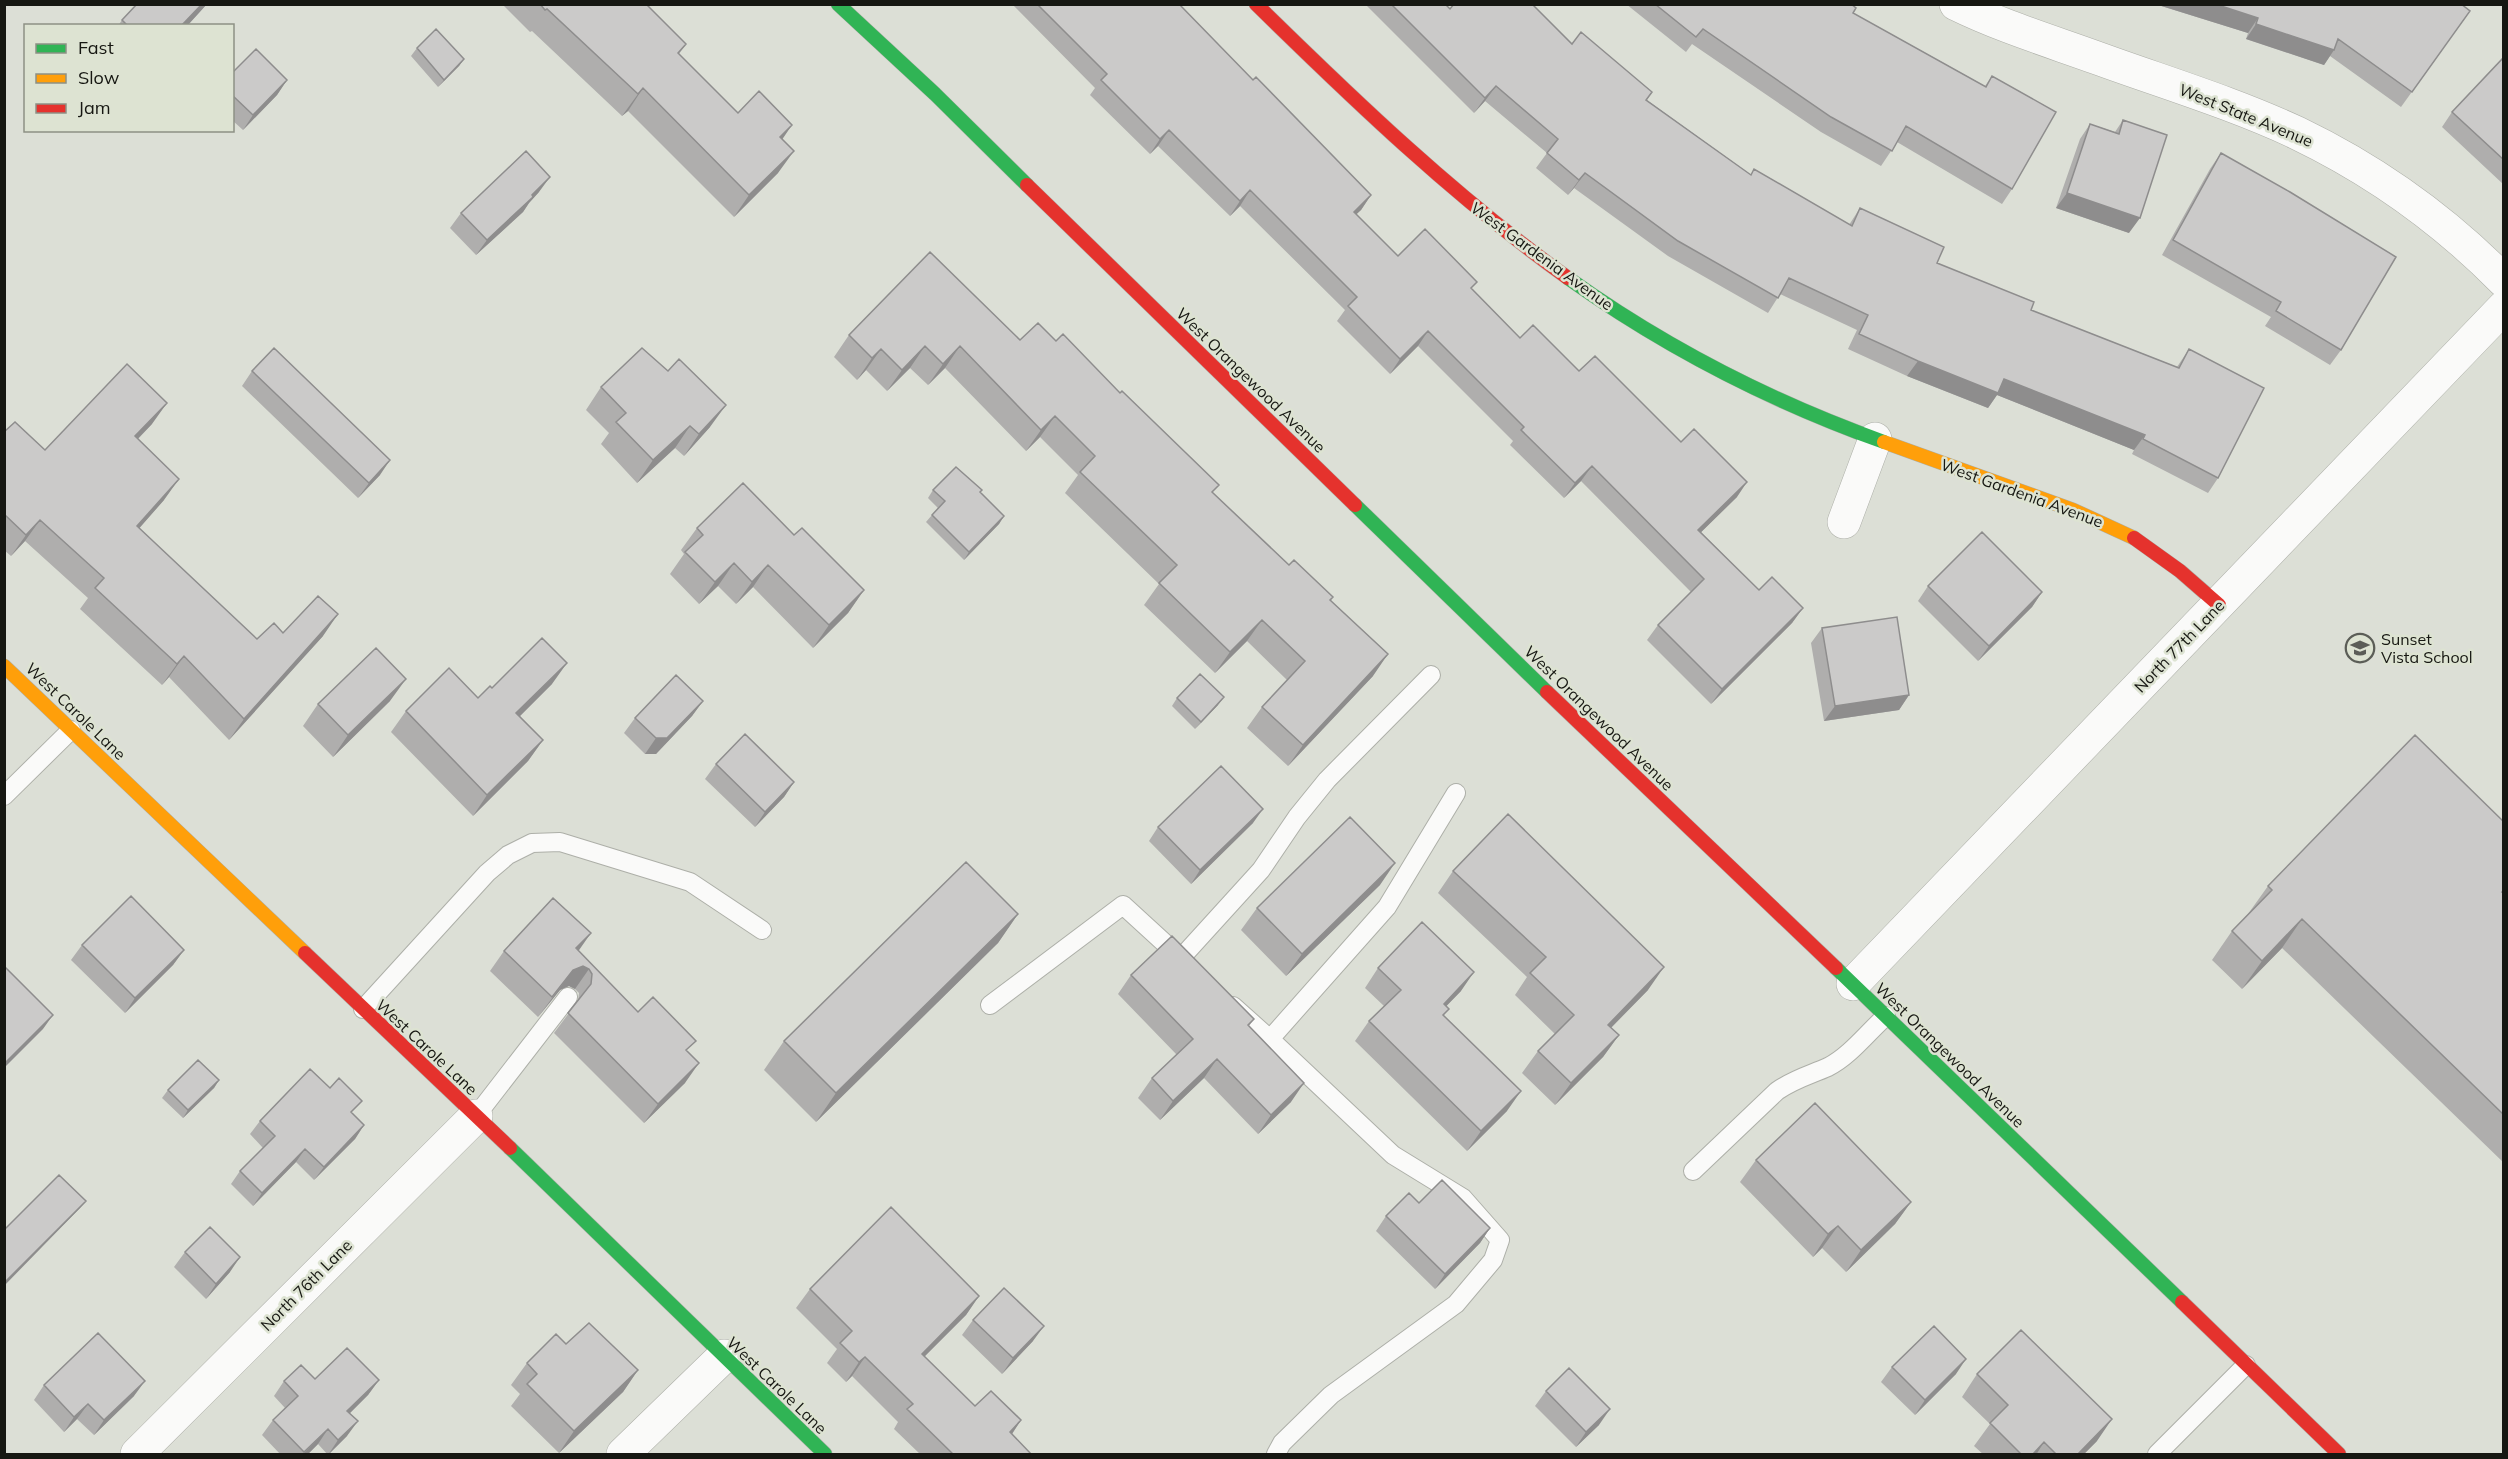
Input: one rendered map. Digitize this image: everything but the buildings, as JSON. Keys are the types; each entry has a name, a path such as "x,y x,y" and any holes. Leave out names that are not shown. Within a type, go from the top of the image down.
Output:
{"street":[{"name":"West Orangewood Avenue","path":"838,4 943,103 1478,626 1853,984 2339,1455"},
{"name":"West Gardenia Avenue","path":"1256,4 1336,83 1428,166 1513,238 1642,327 1728,375 1797,408 1875,439 2109,524 2154,551 2183,572 2218,605"},
{"name":"West State Avenue","path":"1956,4 2005,25 2237,108 2296,133 2382,181 2427,211 2466,244 2504,281"},
{"name":"North 77th Lane","path":"1853,984 2504,307"},
{"path":"1844,522 1875,439"},
{"name":"West Carole Lane","path":"4,666 476,1116 825,1455"},
{"name":"North 76th Lane","path":"136,1455 476,1116"},
{"path":"623,1455 724,1356"}],"lane":[{"path":"1181,958 1260,870 1327,780 1431,675"},
{"path":"4,796 71,729"},
{"path":"1270,1039 1388,907 1456,793"},
{"path":"363,1009 487,873 507,855 532,843 560,842 690,882 762,930"},
{"path":"990,1005 1123,905 1199,974"},
{"path":"1216,990 1393,1155 1463,1198 1500,1240 1493,1260 1456,1304 1331,1395 1282,1443 1276,1455"},
{"path":"476,1116 568,997"},
{"path":"1693,1171 1777,1091 1792,1081 1828,1067 1841,1058 1886,1016"},
{"path":"2157,1455 2247,1365"}],"traffic: fast":[{"path":"838,4 935,94 1027,185"},
{"path":"1568,278 1643,327 1720,371 1801,409 1884,442"},
{"path":"1355,505 1547,692"},
{"path":"1836,968 2182,1302"},
{"path":"510,1148 825,1454"}],"traffic: slow":[{"path":"1884,442 2073,510 2134,538"},
{"path":"4,666 305,953"}],"traffic: jam":[{"path":"1256,4 1407,147 1486,215 1568,278"},
{"path":"1027,185 1355,505"},
{"path":"2134,538 2180,571 2219,605"},
{"path":"1547,692 1836,968"},
{"path":"305,953 510,1148"},
{"path":"2182,1302 2339,1454"}],"place":[{"name":"Sunset Vista School","path":"2360,648"}]}
